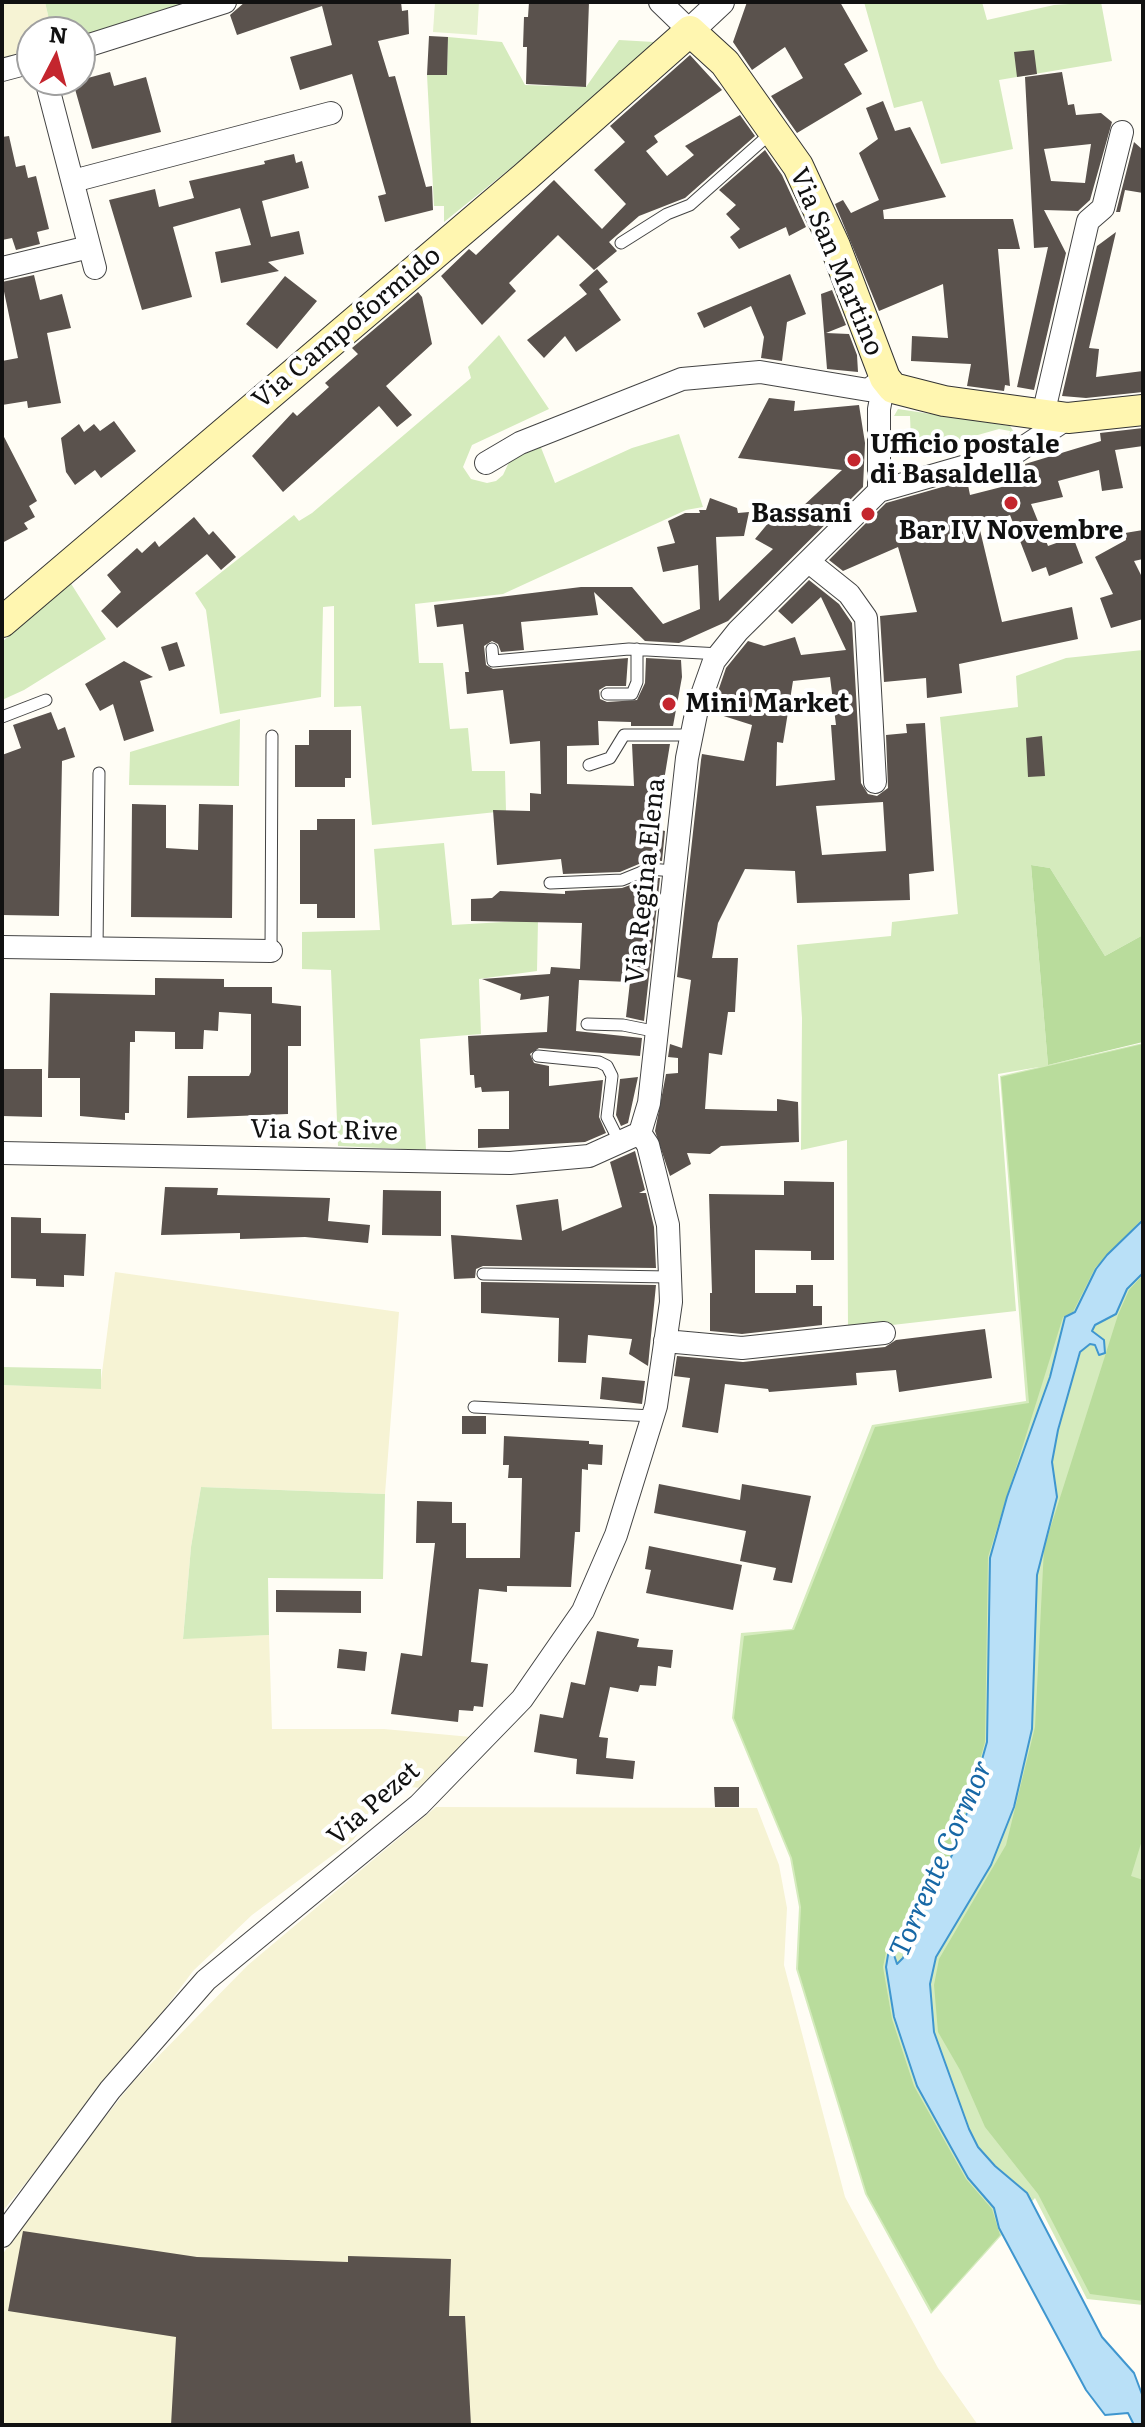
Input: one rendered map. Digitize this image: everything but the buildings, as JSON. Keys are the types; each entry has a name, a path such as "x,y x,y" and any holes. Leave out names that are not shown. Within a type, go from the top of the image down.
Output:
{"main road":[{"name":"Via San Martino","path":"690,31 725,63 798,166 835,246 885,378"},
{"name":"Via Campoformido","path":"2,622 525,177 690,31"},
{"path":"885,378 893,388 908,394 1056,416 1143,410"}],"street":[{"path":"96,43 225,2"},
{"name":"Via San Martino","path":"660,2 690,31"},
{"path":"690,31 721,2"},
{"path":"2,268 92,258 50,96"},
{"path":"73,181 331,113"},
{"path":"885,378 879,409 879,491 1018,451 1056,416 1088,221 1103,208 1122,132"},
{"path":"486,463 520,443 682,379 760,372 868,390 885,378"},
{"name":"Via Regina Elena","path":"630,1138 649,1103 692,735 697,709 714,661 738,631 879,491"},
{"path":"809,562 849,594 866,618 875,782"},
{"path":"2,947 271,951"},
{"path":"630,1138 648,1145 668,1225 671,1302 665,1341 742,1348 884,1333"},
{"name":"Via Sot Rive","path":"2,1153 510,1163 589,1156 630,1138"},
{"name":"Via Pezet","path":"2,2236 110,2090 206,1980 419,1805 522,1699 583,1611 616,1535 653,1416 665,1341"}],"lane":[{"path":"621,243 667,214 690,205 773,131"},
{"path":"492,649 493,661 637,649 720,654"},
{"path":"607,694 632,694 637,682 637,649"},
{"path":"2,717 46,700"},
{"path":"589,765 610,758 624,735 692,735"},
{"path":"271,951 272,736"},
{"path":"97,949 99,773"},
{"path":"550,883 622,880 649,869 674,871"},
{"path":"587,1024 623,1025 658,1032"},
{"path":"538,1056 599,1062 607,1066 612,1076 607,1117 630,1138"},
{"path":"483,1274 670,1277"},
{"path":"474,1407 653,1416"}],"shaded area":[{"path":"2,2 45,2 48,16 16,16 16,60 2,63"},
{"path":"115,1272 399,1312 385,1494 201,1487 191,1547 183,1638 269,1635 272,1729 384,1729 471,1737 422,1788 395,1786 353,1840 252,1915 193,1971 134,2050 2,2212 2,1385 100,1388"},
{"path":"436,1807 757,1808 779,1865 787,1908 784,1965 845,2197 938,2368 978,2425 2,2425 2,2255 57,2178 133,2082 248,1965"}],"green space":[{"path":"45,2 202,2 96,38 96,16 48,16"},
{"path":"435,2 479,2 477,35 433,32"},
{"path":"864,2 982,2 987,20 1054,5 1101,2 1112,61 999,80 1013,149 941,164 922,101 894,108"},
{"path":"448,37 502,42 525,85 586,87 619,40 654,42 585,108 444,222 444,206 434,206 427,75 447,75"},
{"path":"499,335 549,409 472,445 463,467 471,479 487,483 496,481 503,475 511,458 538,440 555,483 632,448 679,434 703,507 686,510 503,594 415,604 419,663 443,663 450,729 468,728 472,771 505,771 506,811 372,825 361,706 334,707 334,606 323,607 321,697 220,714 206,610 195,593 294,515 299,521 312,513 471,378 468,367"},
{"path":"898,409 1010,426 1014,432 1008,444 1010,431 999,429 925,450 911,441 910,416 894,416"},
{"path":"70,582 106,639 24,690 2,700 2,642"},
{"path":"1143,650 1143,935 1105,956 1050,868 1031,865 1048,1065 1143,1043 1143,2305 1087,2299 1035,2198 931,2314 865,2194 796,1969 799,1907 790,1858 732,1718 741,1633 792,1629 872,1425 1026,1401 1000,1076 1039,1067 998,1074 1016,1311 848,1330 847,1140 801,1150 802,1018 797,945 891,936 892,922 958,914 940,717 1018,707 1016,676 1066,658"},
{"path":"240,719 239,786 129,785 130,752"},
{"path":"444,843 452,925 538,920 537,971 479,979 481,1034 420,1039 426,1150 338,1146 331,970 302,969 302,932 380,930 374,849"},
{"path":"1031,865 1050,868 1105,956 1143,935 1143,1042 1048,1065"},
{"path":"1143,1044 1143,1218 1095,1268 1073,1312 1063,1317 988,1557 985,1742 956,1844 913,1924 889,1938 883,1967 892,2019 914,2086 966,2179 992,2209 1000,2235 932,2311 867,2194 798,1969 801,1907 792,1858 734,1718 744,1636 794,1630 875,1427 1029,1403 1001,1077"},
{"path":"1143,1275 1143,1837 1131,1876 1143,1880 1143,2301 1090,2294 1038,2194 985,2127 960,2070 938,2032 934,1985 939,1959 1006,1845 1035,1727 1044,1548 1118,1315 1129,1290"},
{"path":"2,1367 101,1369 101,1389 2,1385"},
{"path":"201,1487 385,1494 383,1579 268,1578 269,1635 183,1639 191,1547"}],"water":[{"path":"1143,1220 1143,1273 1127,1289 1116,1314 1095,1325 1092,1331 1104,1340 1105,1353 1099,1355 1095,1345 1090,1344 1080,1352 1058,1430 1052,1462 1057,1497 1037,1575 1032,1729 1014,1807 991,1865 936,1957 930,1984 934,2032 969,2129 978,2147 995,2166 1027,2193 1102,2337 1134,2373 1143,2397 1143,2425 1134,2425 1128,2413 1105,2415 1086,2390 999,2228 994,2208 968,2178 917,2086 894,2017 886,1967 890,1943 897,1964 903,1958 919,1916 958,1844 987,1742 990,1558 1007,1497 1050,1377 1065,1317 1075,1312 1096,1269 1107,1255"}],"place":[{"name":"Ufficio postale di Basaldella","path":"854,460"},
{"name":"Bar IV Novembre","path":"1011,503"},
{"name":"Bassani","path":"868,514"},
{"name":"Mini Market","path":"669,704"}],"water label":[{"name":"Torrente Cormor","path":"942,1859"}]}
